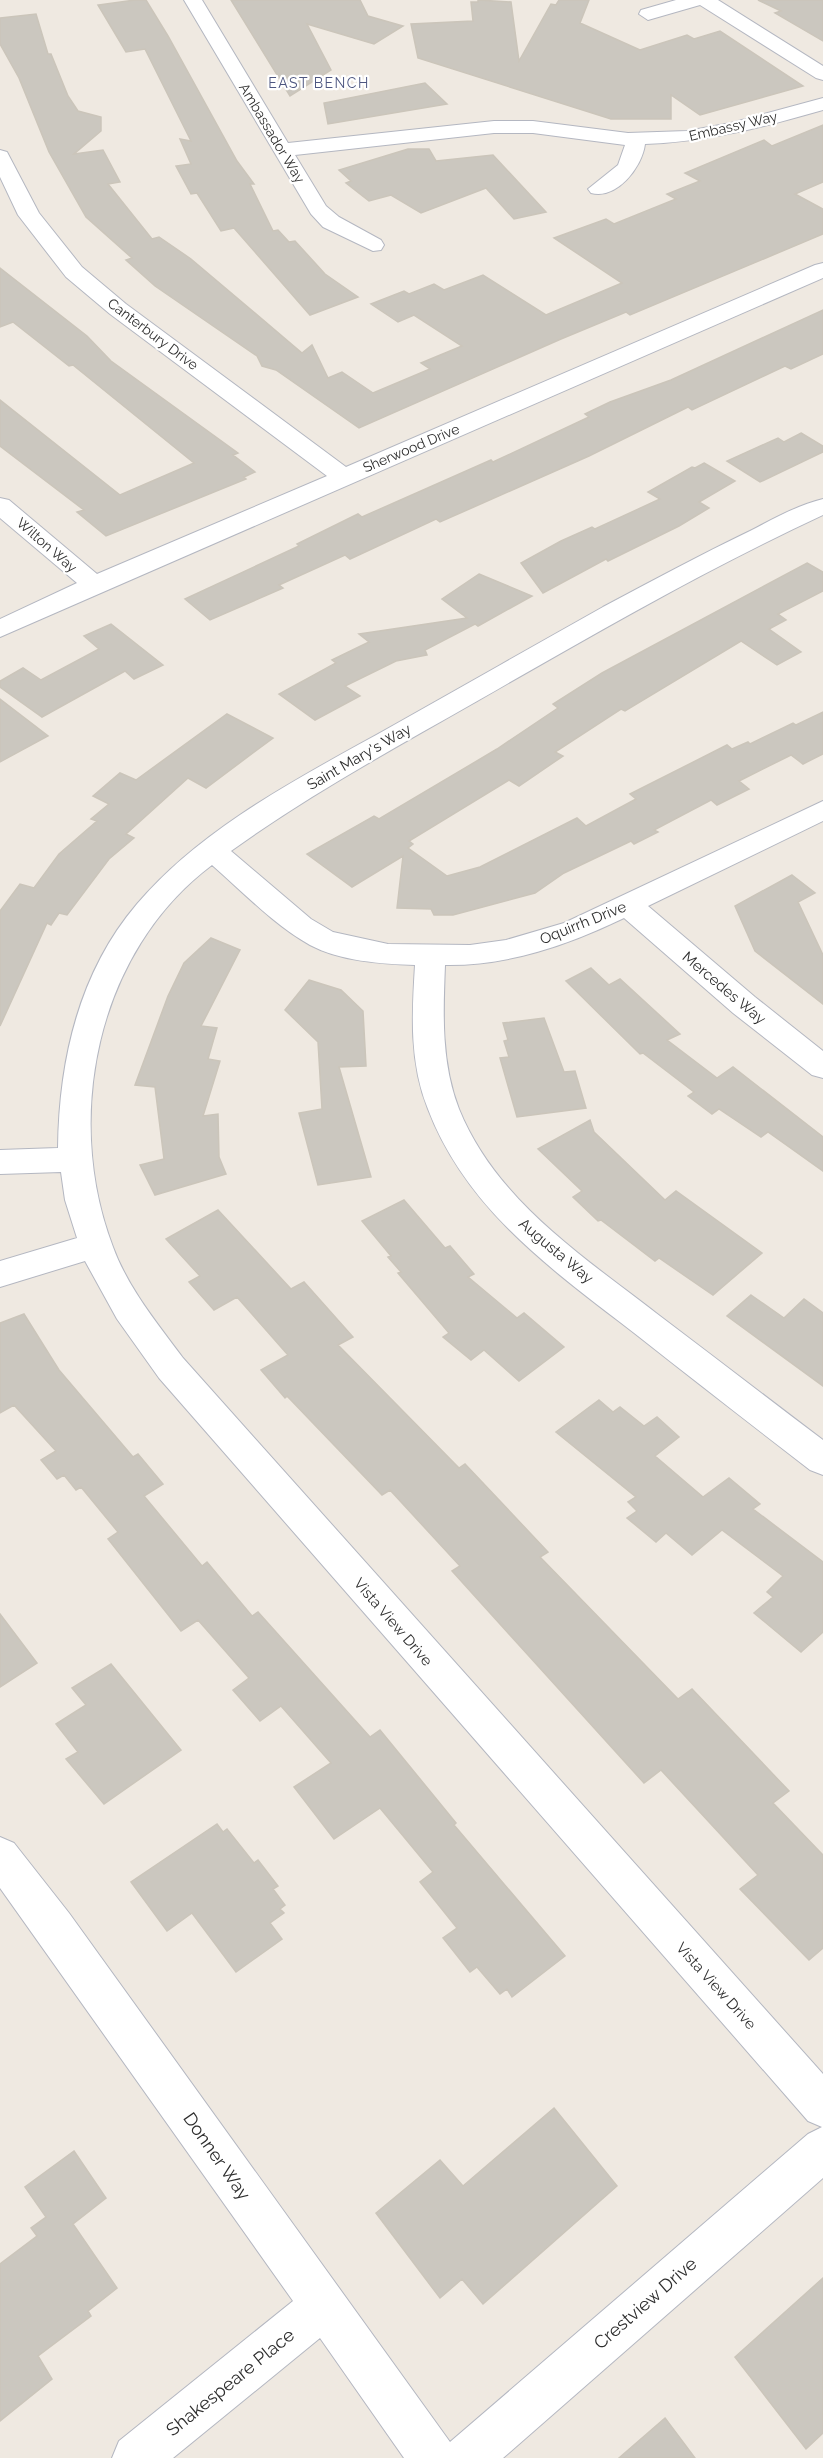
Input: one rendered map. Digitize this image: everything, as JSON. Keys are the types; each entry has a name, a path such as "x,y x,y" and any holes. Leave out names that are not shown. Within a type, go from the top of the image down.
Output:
{"street":[{"name":"Ambassador Way","path":"193,0 324,216 373,245"},
{"path":"648,14 696,0"},
{"path":"705,0 823,74"},
{"name":"Embassy Way","path":"282,150 475,129 533,127 636,139 672,138 717,132 823,104"},
{"path":"475,129 484,112 491,108"},
{"path":"511,108 519,112 533,127"},
{"path":"598,189 626,171 634,157 636,139"},
{"name":"Canterbury Drive","path":"0,156 29,215 74,272 118,309 344,477"},
{"name":"Sherwood Drive","path":"0,629 94,585 823,270"},
{"name":"Wilton Way","path":"0,505 94,585"},
{"name":"Saint Mary's Way","path":"76,1159 73,1124 82,1052 93,1011 108,972 130,934 153,903 180,876 248,825 327,775 632,601 823,506"},
{"name":"Oquirrh Drive","path":"213,851 301,926 323,939 361,949 430,956 470,955 519,947 574,930 823,810"},
{"name":"Mercedes Way","path":"628,905 744,1005 823,1067"},
{"name":"Augusta Way","path":"430,956 429,1049 435,1078 453,1132 483,1181 524,1227 549,1249 823,1460"},
{"path":"0,1162 76,1159"},
{"name":"Vista View Drive","path":"76,1159 86,1217 95,1245 127,1309 193,1396 823,2106"},
{"path":"0,1274 95,1245"},
{"name":"Donner Way","path":"0,1856 54,1927 433,2458"},
{"name":"Crestview Drive","path":"467,2458 823,2149"},
{"name":"Shakespeare Place","path":"136,2458 323,2306"}],"building":[{"path":"146,0 168,36 237,161 254,184 250,184 273,231 278,230 289,242 295,241 325,274 358,297 310,315 234,228 221,231 197,193 191,194 176,166 191,164 180,139 191,141 145,49 126,52 98,5"},
{"path":"231,0 360,0 368,16 403,26 374,44 307,24 331,70 290,96"},
{"path":"478,0 511,2 519,61 551,4 556,5 559,0 589,0 580,23 640,50 687,35 694,39 720,31 803,86 700,115 671,95 671,119 611,119 418,58 411,24 473,21 471,2 478,2"},
{"path":"758,0 823,0 823,41 775,13 781,11"},
{"path":"36,14 48,54 51,54 68,96 78,111 101,117 101,131 74,154 103,150 120,182 108,184 152,239 159,237 191,259 302,353 312,345 328,378 342,372 373,393 430,369 421,363 462,346 414,315 398,322 371,304 404,291 409,294 434,284 444,290 483,275 546,315 622,283 554,238 606,219 614,224 676,199 667,194 700,181 685,173 764,140 772,146 823,125 823,182 795,194 823,209 823,234 630,315 626,312 561,339 359,428 276,370 262,366 257,356 155,286 126,260 132,258 86,217 49,152 19,78 0,44 0,18"},
{"path":"425,83 447,104 328,124 324,103"},
{"path":"408,149 429,149 436,161 493,155 546,212 514,219 486,188 421,213 391,195 369,201 346,183 351,181 339,170"},
{"path":"0,268 87,336 111,361 238,453 233,455 255,472 244,477 246,479 106,536 77,512 84,510 0,446 0,400 120,495 194,463 73,365 69,366 13,322 0,327"},
{"path":"823,310 823,354 791,369 785,366 692,410 688,407 589,456 440,522 436,519 350,559 345,555 279,585 283,588 210,620 185,599 299,546 297,544 358,514 362,517 491,460 493,462 589,417 585,414 610,402 671,380"},
{"path":"801,433 823,446 823,452 760,482 727,461 778,438 784,442"},
{"path":"704,463 735,481 699,502 709,508 679,526 608,561 606,559 543,593 521,563 561,541 592,527 595,529 660,499 648,492 692,467 695,468"},
{"path":"807,563 823,572 823,591 778,614 786,620 769,629 801,652 777,665 741,641 625,711 621,709 555,752 563,756 519,786 509,780 409,841 413,844 408,848 447,876 480,867 577,818 586,826 636,799 630,794 727,745 732,749 748,742 750,744 793,723 796,725 823,712 823,754 803,764 791,755 739,781 749,789 717,805 711,800 654,830 658,832 634,844 631,841 564,873 535,893 453,915 434,915 431,909 397,908 403,856 352,887 307,854 374,816 379,819 497,749 558,708 553,704 602,673"},
{"path":"479,574 532,596 478,626 475,624 425,650 427,655 396,661 345,686 360,696 315,720 279,694 336,663 332,660 369,642 359,634 467,618 442,599"},
{"path":"111,624 163,665 134,679 125,671 42,717 0,687 0,681 23,668 41,680 99,649 84,636"},
{"path":"0,699 48,736 0,762"},
{"path":"227,714 273,738 206,788 188,778 126,834 134,838 109,859 67,915 59,913 51,925 47,923 0,1026 0,911 20,884 34,888 59,854 97,821 91,819 109,804 93,796 120,773 136,780"},
{"path":"792,875 815,893 798,902 823,955 823,1004 755,951 735,906"},
{"path":"211,938 240,950 201,1026 217,1028 208,1059 220,1061 203,1116 218,1114 219,1157 226,1174 155,1195 140,1165 164,1159 155,1087 135,1085 168,996 184,963"},
{"path":"591,968 609,985 620,979 680,1034 667,1040 717,1078 733,1067 823,1137 823,1171 768,1132 761,1137 719,1109 712,1114 688,1096 694,1092 643,1053 640,1054 566,981"},
{"path":"309,980 341,990 363,1011 366,1066 339,1067 371,1177 318,1185 299,1113 322,1109 318,1042 285,1010"},
{"path":"544,1018 564,1072 575,1071 586,1108 517,1117 500,1058 509,1057 504,1041 508,1040 503,1023"},
{"path":"590,1120 594,1132 665,1200 676,1191 762,1253 713,1295 659,1258 655,1261 601,1220 598,1221 573,1197 582,1191 538,1149"},
{"path":"404,1200 445,1248 450,1246 474,1274 468,1277 517,1318 524,1313 564,1347 519,1381 484,1350 471,1360 443,1337 449,1333 398,1273 401,1272 388,1257 391,1256 362,1221"},
{"path":"218,1210 291,1289 304,1282 353,1337 338,1345 459,1468 465,1464 548,1552 540,1557 678,1699 692,1689 789,1791 773,1803 823,1855 823,1948 809,1960 740,1889 758,1875 661,1770 644,1783 452,1571 460,1566 390,1490 382,1495 287,1396 285,1398 261,1370 288,1355 237,1297 214,1310 189,1282 200,1276 166,1239"},
{"path":"751,1295 784,1318 804,1299 823,1313 823,1386 727,1316"},
{"path":"24,1314 59,1370 133,1457 138,1454 163,1484 144,1496 202,1566 207,1562 252,1616 258,1612 370,1737 380,1730 456,1823 454,1825 565,1956 512,1997 507,1989 500,1994 477,1967 470,1972 443,1938 457,1928 420,1882 433,1872 380,1808 334,1839 294,1787 331,1763 281,1706 260,1721 233,1690 249,1678 198,1620 181,1631 108,1539 118,1532 81,1487 76,1490 64,1475 57,1479 41,1460 56,1451 14,1405 0,1413 0,1323"},
{"path":"599,1400 613,1412 620,1407 644,1426 657,1417 679,1437 655,1456 703,1497 729,1478 760,1504 753,1509 823,1562 823,1632 801,1652 754,1613 773,1597 767,1592 783,1576 722,1530 692,1555 666,1533 656,1542 627,1518 637,1511 628,1502 636,1497 556,1432"},
{"path":"0,1614 37,1663 0,1687"},
{"path":"111,1664 181,1750 104,1804 66,1759 78,1752 56,1724 86,1705 72,1688"},
{"path":"217,1824 223,1832 227,1829 254,1863 258,1860 278,1886 273,1889 285,1905 280,1909 284,1913 270,1923 282,1939 236,1972 192,1913 167,1931 131,1882"},
{"path":"554,2108 617,2186 483,2304 462,2279 440,2298 376,2213 440,2160 463,2186"},
{"path":"74,2151 106,2198 73,2224 117,2288 88,2311 91,2316 38,2356 52,2379 0,2421 0,2264 37,2236 31,2228 46,2217 25,2187"},
{"path":"823,2278 823,2433 806,2449 735,2357"},
{"path":"665,2418 695,2458 619,2458"}],"district":[{"name":"EAST BENCH","path":"319,83"}]}
